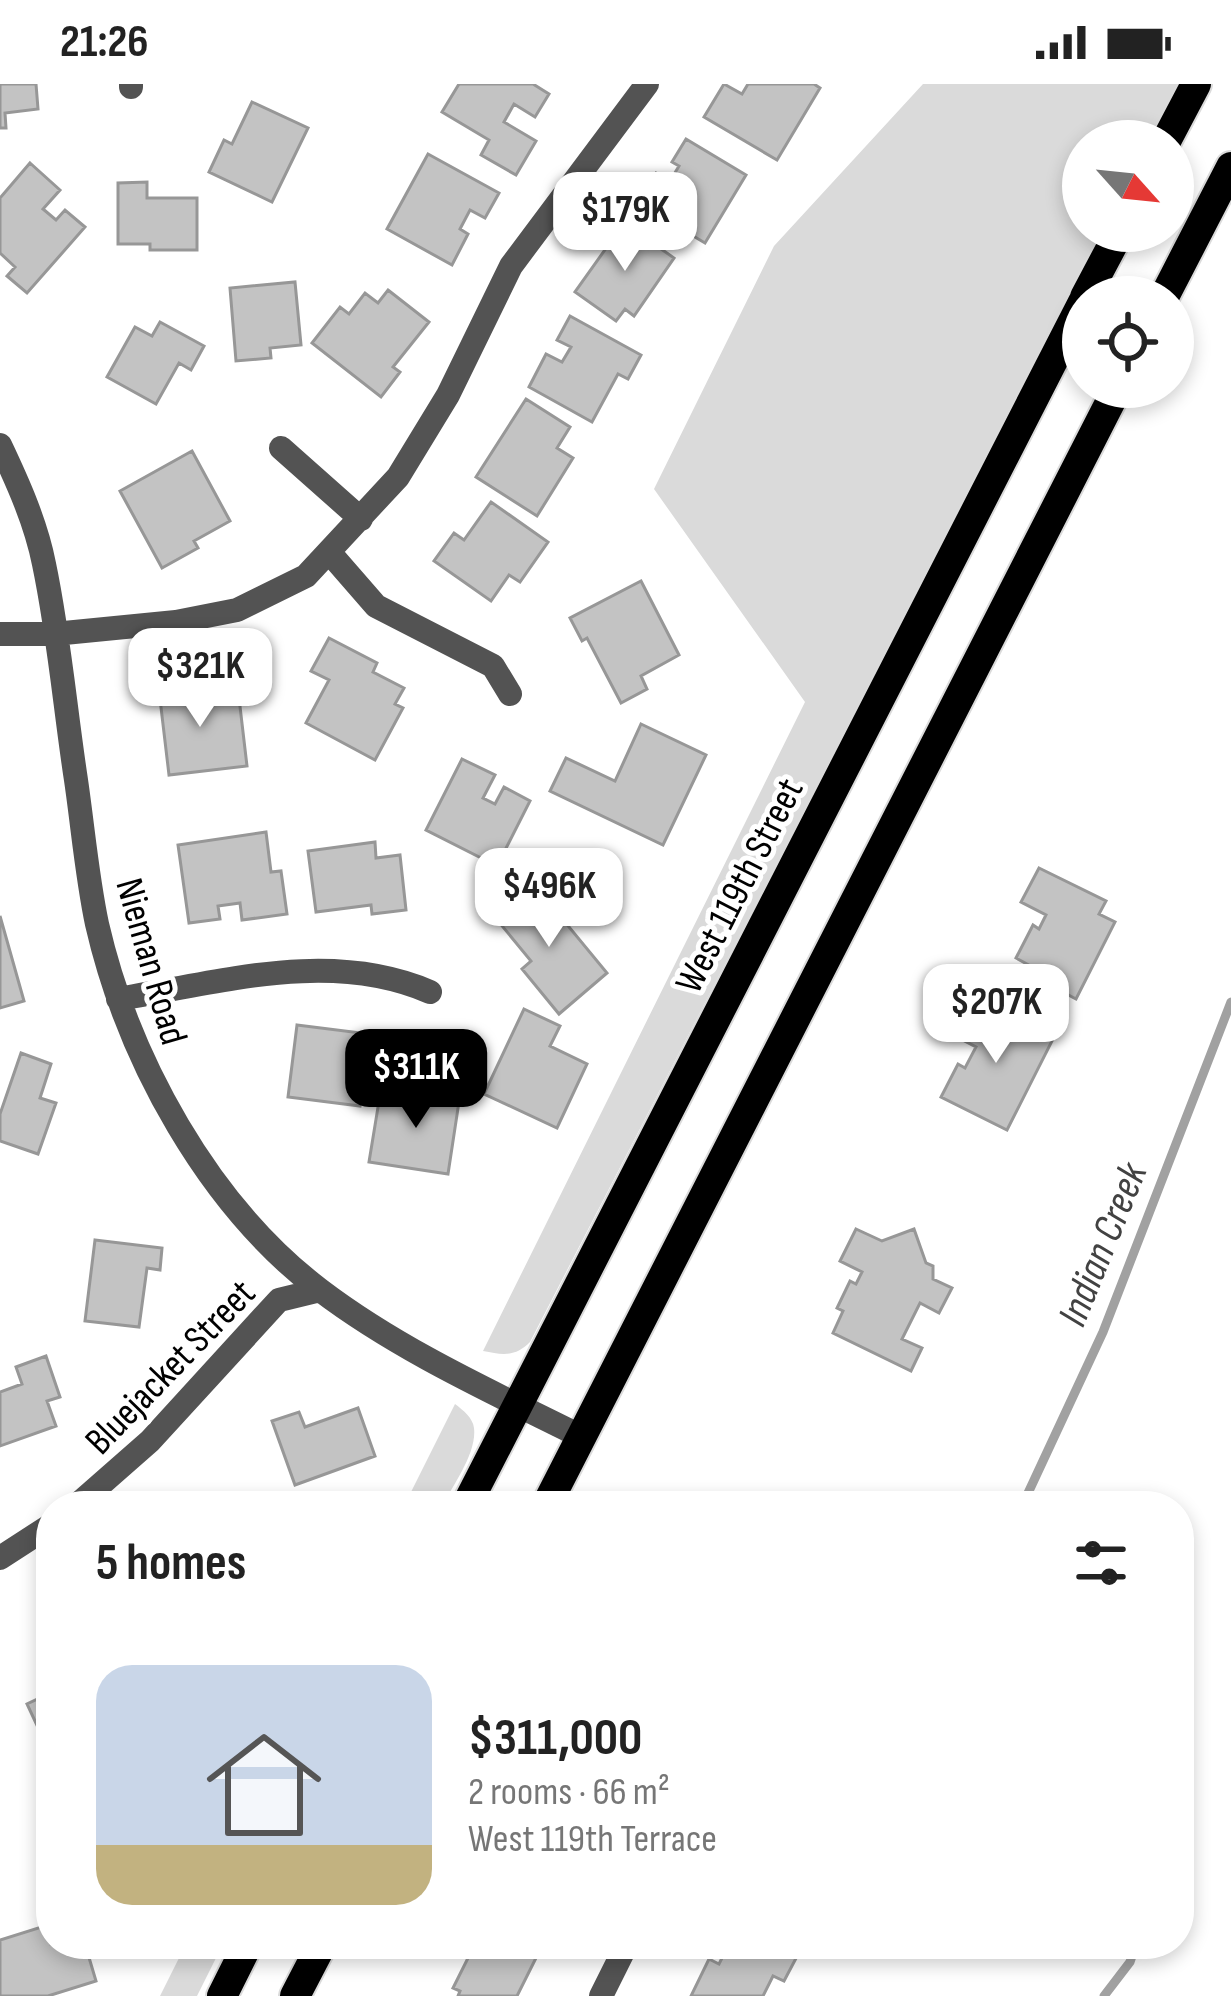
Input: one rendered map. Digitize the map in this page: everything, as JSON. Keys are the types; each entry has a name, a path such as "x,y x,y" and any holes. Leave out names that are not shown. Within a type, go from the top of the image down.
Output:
{"main road":[{"path":"1177,120 1196,84"},
{"path":"1175,276 1231,167"},
{"name":"West 119th Street","path":"474,1491 1062,342"},
{"path":"554,1491 1107,408"},
{"path":"230,1993 242,1959"},
{"path":"295,1996 314,1959"}],"street":[{"path":"0,634 54,634 176,622 237,610 307,576 398,477 448,395 511,266 647,84"},
{"name":"Nieman Road","path":"0,445 21,489 44,562 97,922 118,999 174,1120 268,1242 320,1290 430,1360 582,1437"},
{"path":"281,448 361,519"},
{"path":"329,552 376,606 493,666 509,694"},
{"path":"118,999 307,968 397,978 430,992"},
{"name":"Bluejacket Street","path":"93,1491 150,1441 279,1300 320,1290"},
{"path":"0,1558 36,1535"},
{"path":"601,1996 620,1959"}],"shaded area":[{"path":"923,84 1179,84 1161,120 1062,120 1062,252 1092,252 1080,276 1062,276 1062,310 530,1342 508,1354 483,1351 805,702 654,489 774,246"},
{"path":"455,1404 474,1428 463,1468 450,1491 412,1491"},
{"path":"178,1959 216,1959 197,1996 160,1996"}],"building":[{"path":"0,84 36,84 38,109 5,113 6,128 0,128"},
{"path":"459,84 533,84 549,94 535,117 514,104 504,122 536,141 516,175 481,155 489,140 442,112"},
{"path":"724,84 742,94 748,84 814,84 820,88 777,160 704,117"},
{"path":"252,102 308,128 272,202 209,172 224,140 232,144"},
{"path":"686,139 746,175 705,243 638,203 656,173 670,181 679,166 672,162"},
{"path":"428,154 499,193 485,218 470,210 460,229 468,234 452,265 387,229"},
{"path":"30,163 60,190 43,209 56,220 65,210 85,227 27,293 7,276 15,267 0,253 0,198"},
{"path":"147,182 147,198 197,198 197,250 118,244 118,183"},
{"path":"624,223 674,258 634,316 625,309 616,321 575,292"},
{"path":"295,282 301,345 270,348 271,358 236,361 230,288"},
{"path":"388,290 429,322 393,367 400,372 381,397 312,343 340,307 349,314 365,293 378,303"},
{"path":"570,316 641,355 628,379 618,374 592,422 529,387 546,354 562,362 571,347 557,340"},
{"path":"160,322 204,346 191,370 179,363 156,404 107,377 135,327 152,336"},
{"path":"526,399 570,427 557,448 573,458 537,516 476,477"},
{"path":"192,451 230,521 194,541 198,548 162,568 120,491"},
{"path":"491,502 548,542 520,582 509,575 491,601 434,561 454,533 464,540"},
{"path":"641,581 679,655 641,676 647,689 621,703 587,638 582,641 570,618"},
{"path":"329,638 377,663 373,672 404,688 395,704 403,708 375,760 306,723 329,680 311,671"},
{"path":"193,678 195,703 239,698 247,766 169,775 158,682"},
{"path":"641,724 706,755 663,845 550,791 566,758 615,781"},
{"path":"462,759 495,775 483,798 495,804 504,787 530,801 497,866 426,830"},
{"path":"266,832 271,872 281,871 287,914 242,920 240,903 218,906 220,919 189,923 178,845"},
{"path":"375,842 376,858 400,855 406,910 372,914 371,905 316,912 308,851"},
{"path":"1039,868 1106,901 1099,914 1115,922 1076,999 1031,975 1034,968 1016,958 1033,925 1039,929 1046,915 1021,902"},
{"path":"518,887 535,908 546,899 607,973 559,1014 522,969 531,961 489,910"},
{"path":"0,916 24,1001 0,1008"},
{"path":"975,1002 1052,1041 1007,1130 941,1097 958,1064 965,1068 976,1047 957,1037"},
{"path":"524,1009 560,1026 550,1046 587,1064 557,1128 484,1094"},
{"path":"297,1025 369,1034 360,1106 288,1097"},
{"path":"21,1053 51,1064 40,1098 56,1103 38,1154 0,1141 0,1114"},
{"path":"417,1088 460,1095 448,1174 369,1162 380,1095 415,1101"},
{"path":"856,1229 882,1241 914,1229 926,1263 933,1266 933,1279 952,1288 939,1313 920,1303 902,1339 922,1348 911,1371 833,1333 843,1311 837,1308 850,1281 856,1284 862,1272 840,1261"},
{"path":"95,1240 162,1248 160,1270 147,1268 139,1327 85,1321"},
{"path":"46,1356 60,1397 47,1401 56,1426 0,1446 0,1392 22,1384 16,1367"},
{"path":"358,1408 375,1456 295,1485 272,1421 299,1412 305,1427"},
{"path":"36,1700 36,1723 27,1704"},
{"path":"36,1929 36,1959 89,1959 96,1981 48,1996 0,1996 0,1940"},
{"path":"468,1959 536,1959 517,1996 458,1996 460,1991 453,1988"},
{"path":"709,1959 719,1964 722,1959 796,1959 784,1981 773,1976 763,1996 691,1996"}],"waterway":[{"name":"Indian Creek","path":"1029,1491 1103,1332 1231,1002"},
{"name":"Indian Creek","path":"1104,1996 1131,1959"}]}
